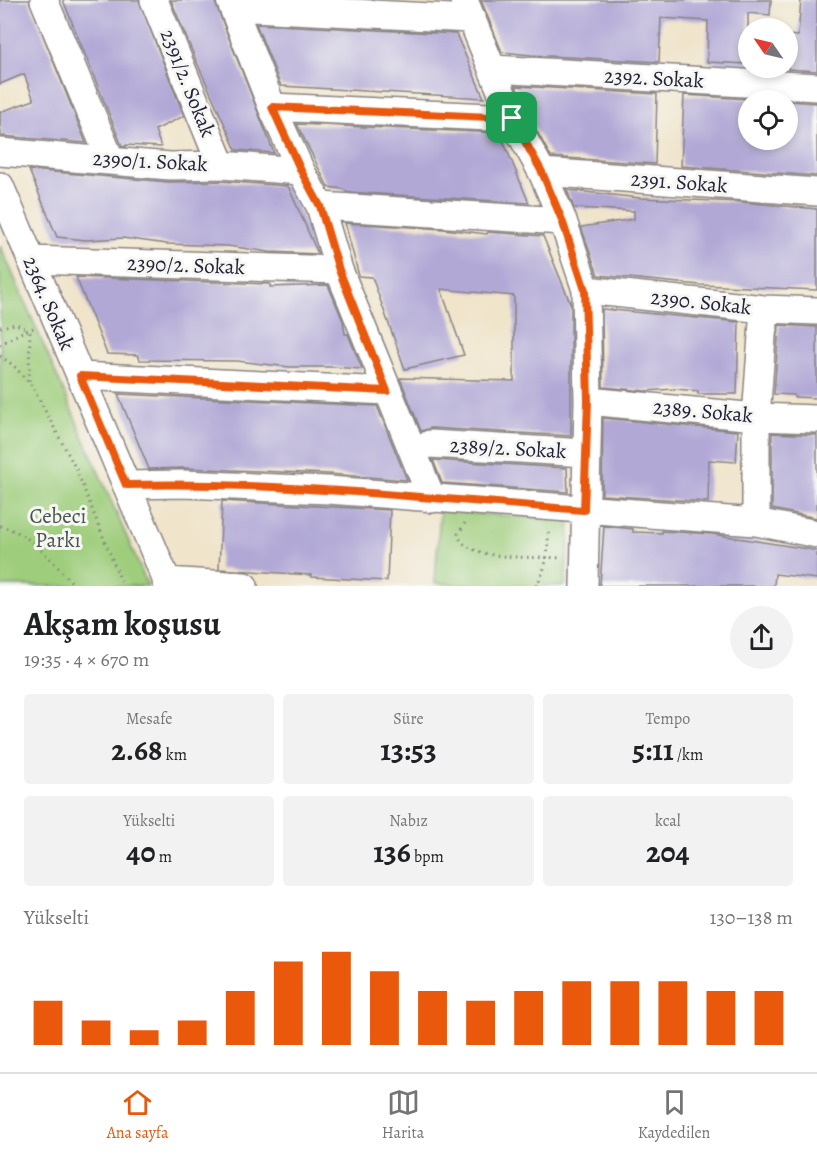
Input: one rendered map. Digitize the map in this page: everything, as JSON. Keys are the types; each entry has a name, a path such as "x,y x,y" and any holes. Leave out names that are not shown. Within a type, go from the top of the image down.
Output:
{"street":[{"path":"44,0 110,159"},
{"name":"2391/2. Sokak","path":"154,0 221,165"},
{"path":"432,499 339,270 320,206 301,171 272,107 232,3 468,9 512,118 542,172 562,220 585,290 588,401 584,586"},
{"name":"2392. Sokak","path":"492,69 817,87"},
{"path":"272,107 512,118"},
{"name":"2390/1. Sokak","path":"0,152 110,159 170,166 221,165 301,171"},
{"name":"2391. Sokak","path":"542,172 817,192"},
{"name":"2364. Sokak","path":"0,186 8,231 32,260 167,583"},
{"path":"320,206 562,220"},
{"name":"2390/2. Sokak","path":"32,260 339,270"},
{"name":"2390. Sokak","path":"585,290 764,309 817,311"},
{"path":"756,522 756,417 764,309"},
{"path":"80,376 387,391"},
{"name":"2389. Sokak","path":"588,401 756,417 817,419"},
{"name":"2389/2. Sokak","path":"430,444 586,453"},
{"path":"126,485 183,484 328,489 432,499 756,522 817,534"},
{"path":"167,583 244,586"}],"path":[{"path":"0,327 16,324 30,330"},
{"path":"0,345 30,330"},
{"path":"29,381 30,330"},
{"path":"0,356 29,381 75,469 123,586"},
{"path":"468,501 466,521 458,534 464,546 497,555 547,557"},
{"path":"536,586 545,570 547,557 549,530 545,507"},
{"path":"0,526 9,528 37,547 75,586"}],"green space":[{"name":"Cebeci Parkı","path":"1,247 148,586 0,586"},
{"path":"440,511 570,520 565,586 480,586 435,583"}],"building":[{"path":"0,0 29,0 86,143 1,136 0,112 34,100 24,74 0,84"},
{"path":"63,0 139,0 184,116 155,130 161,147 122,146"},
{"path":"171,0 214,0 274,153 236,150"},
{"path":"481,0 771,0 770,15 748,13 748,18 738,18 738,64 707,62 708,21 661,18 659,62 502,52"},
{"path":"801,0 817,0 817,71 798,70"},
{"path":"256,24 456,34 484,98 281,86"},
{"path":"516,86 657,94 655,164 551,157 526,111"},
{"path":"684,95 738,98 738,150 798,150 798,102 817,103 817,176 681,166"},
{"path":"297,124 500,133 529,203 347,192 343,189 328,187"},
{"path":"29,170 169,182 221,181 288,186 318,254 270,252 228,246 167,244 123,238 86,240 57,237"},
{"path":"567,190 640,198 741,202 817,209 817,290 700,285 598,275 581,227 634,219 634,211 574,208"},
{"path":"345,223 543,236 571,305 571,436 431,428 421,431 400,378 514,381 514,296 441,289 464,355 405,369 372,277 359,276"},
{"path":"76,277 270,284 270,287 328,285 343,321 345,334 348,334 362,369 290,367 237,361 140,360 138,355 107,354"},
{"path":"602,309 739,322 737,394 698,394 698,391 675,389 645,391 603,387"},
{"path":"779,325 817,327 817,398 774,394"},
{"path":"118,394 377,406 407,480 329,474 184,468 149,469"},
{"path":"603,418 738,431 736,462 709,460 708,502 602,495"},
{"path":"772,433 817,435 817,518 772,509"},
{"path":"433,460 567,468 568,492 442,483"},
{"path":"222,501 390,510 387,581 219,569"},
{"path":"604,526 633,529 633,532 712,534 817,551 817,579 775,574 774,586 600,586"}],"route":[{"path":"272,107 512,118 542,172 562,220 585,290 588,401 584,510 328,489 183,484 126,485 80,376 387,391 339,270 320,206 301,171 272,107"}]}
